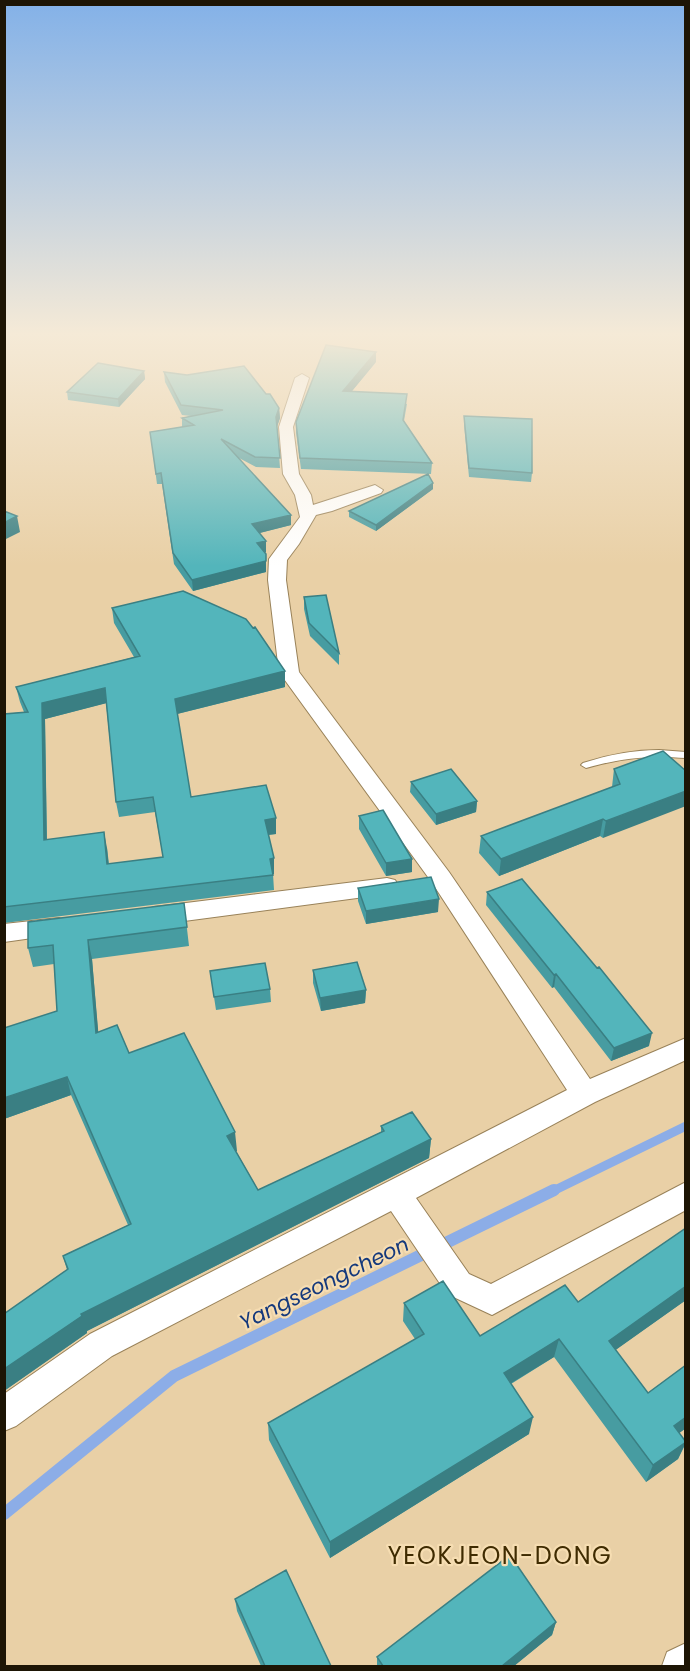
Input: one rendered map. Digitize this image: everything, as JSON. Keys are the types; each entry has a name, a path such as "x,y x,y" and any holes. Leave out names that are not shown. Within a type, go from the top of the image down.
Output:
{"street":[{"path":"291,411 286,427 291,474 303,495 308,517 278,559 278,580 289,672 422,881 585,1094"},
{"path":"307,511 326,508 375,490"},
{"path":"135,918 422,881"},
{"path":"4,933 76,925"},
{"path":"4,1414 101,1345 585,1094 686,1048"},
{"path":"396,1194 458,1284 492,1300 686,1195"},
{"path":"681,1666 686,1662"}],"lane":[{"path":"586,765 616,755 653,751 686,755"}],"building":[{"path":"218,411 278,411 276,417 280,458 255,457 221,439 291,515 252,524 266,541 257,543 266,554 266,561 192,580 173,553 161,473 156,474 150,432 194,425 182,418"},
{"path":"300,411 404,411 403,420 432,463 300,458 296,422"},
{"path":"464,416 532,419 532,473 469,468"},
{"path":"428,474 433,483 376,525 349,511"},
{"path":"4,511 17,516 4,523"},
{"path":"183,591 246,619 253,628 255,627 285,671 175,699 191,797 266,785 276,818 265,820 274,858 270,859 273,875 4,907 4,714 28,712 16,687 140,656 112,608","holes":["105,688 116,802 153,797 163,857 107,864 104,832 44,840 42,703"]},
{"path":"326,595 339,653 309,623 304,597"},
{"path":"663,751 686,771 686,791 606,821 603,819 501,859 481,836 620,784 614,769"},
{"path":"451,769 477,801 436,814 411,782"},
{"path":"383,810 412,859 386,863 359,816"},
{"path":"431,877 439,899 366,911 358,888"},
{"path":"522,879 597,968 599,967 652,1033 614,1048 487,892"},
{"path":"184,903 187,927 88,940 96,1033 117,1025 129,1053 184,1033 235,1132 227,1136 258,1190 384,1131 381,1126 412,1112 431,1139 81,1314 82,1316 4,1369 4,1314 68,1269 63,1256 131,1224 67,1077 4,1098 4,1028 57,1011 53,945 28,948 28,922"},
{"path":"357,962 366,990 320,998 313,970"},
{"path":"265,963 270,989 214,997 210,971"},
{"path":"686,1228 686,1286 609,1341 648,1393 686,1365 686,1417 674,1426 686,1442 653,1465 559,1339 504,1373 533,1417 330,1542 268,1423 424,1334 404,1303 443,1281 480,1336 565,1285 578,1302"},
{"path":"510,1555 556,1622 502,1666 383,1666 377,1657"},
{"path":"286,1570 331,1666 265,1666 235,1599"}],"waterway":[{"name":"Yangseongcheon","path":"551,1192 686,1126"},
{"name":"Yangseongcheon","path":"4,1514 174,1376 554,1190"}],"district":[{"name":"YEOKJEON-DONG","path":"500,1555"}]}
